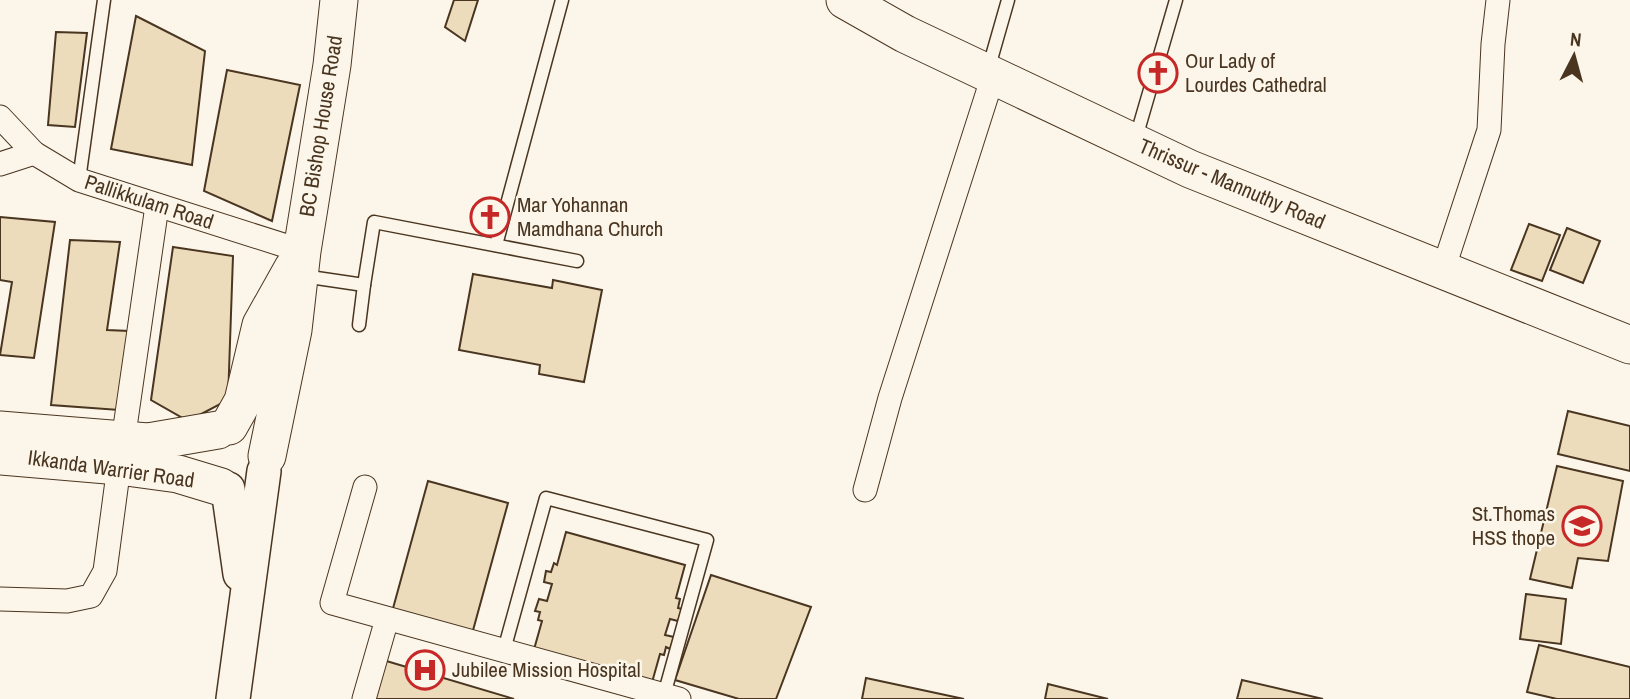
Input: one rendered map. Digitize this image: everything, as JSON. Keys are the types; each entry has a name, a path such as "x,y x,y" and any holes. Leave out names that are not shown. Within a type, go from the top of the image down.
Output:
{"main road":[{"name":"BC Bishop House Road","path":"266,464 293,330 339,0"},
{"name":"Thrissur - Mannuthy Road","path":"845,0 905,34 1190,169 1630,345"},
{"path":"266,464 251,486 241,489 225,488 207,474 203,464 205,444 223,428 243,401 261,325 301,263"},
{"path":"223,428 240,426 259,436 265,445 266,464 236,698"},
{"name":"Ikkanda Warrier Road","path":"0,456 121,454 148,442 223,428"},
{"name":"Ikkanda Warrier Road","path":"0,430 11,430 121,454 225,488"},
{"path":"225,488 246,611"}],"street":[{"path":"1443,270 1465,210 1489,130 1498,0"},
{"path":"865,489 890,398 990,75"},
{"name":"Pallikkulam Road","path":"0,117 34,153 79,180 157,206 301,263"},
{"path":"0,164 34,153"},
{"path":"0,599 67,601 91,596 104,571 157,206"},
{"path":"365,487 332,603 672,697"},
{"path":"363,699 387,619"}],"lane":[{"path":"79,180 104,0"},
{"path":"496,245 562,0"},
{"path":"990,75 1007,0"},
{"path":"1134,143 1176,0"},
{"path":"359,325 374,222 577,261"},
{"path":"301,263 364,285"},
{"path":"504,650 546,498 707,540 672,697"}],"building":[{"path":"454,0 478,0 465,41 445,27"},
{"path":"136,16 205,51 192,165 111,149"},
{"path":"56,32 87,33 75,127 48,125"},
{"path":"227,70 300,85 272,221 204,191"},
{"path":"0,217 55,222 34,358 0,355 12,282 0,280"},
{"path":"1529,224 1560,235 1542,281 1511,270"},
{"path":"1567,228 1600,241 1583,283 1550,270"},
{"path":"70,240 120,242 107,330 129,331 119,410 51,405"},
{"path":"173,247 233,256 228,400 188,421 151,400"},
{"path":"473,274 552,288 553,280 602,290 584,382 539,374 540,365 459,350"},
{"path":"1568,411 1630,426 1630,471 1558,454"},
{"path":"1557,466 1623,481 1608,561 1578,558 1572,588 1530,579"},
{"path":"428,481 508,503 472,634 392,612"},
{"name":"Jubilee Mission Hospital","path":"566,532 685,565 676,598 680,599 678,608 682,609 678,621 670,619 665,635 674,637 670,649 666,647 664,655 660,654 651,686 533,653 542,621 538,620 540,612 535,611 539,599 547,601 552,584 544,582 546,571 551,572 554,563 557,565"},
{"path":"711,575 811,607 776,699 739,699 675,680"},
{"path":"1526,594 1566,599 1561,644 1520,639"},
{"path":"1539,645 1630,667 1630,699 1557,699 1527,692"},
{"path":"383,660 514,699 373,699"},
{"path":"866,678 964,699 862,699"},
{"path":"1242,680 1323,699 1237,699"},
{"path":"1048,684 1108,699 1045,699"}],"place":[{"name":"Our Lady of Lourdes Cathedral","path":"1158,73"},
{"name":"Mar Yohannan Mamdhana Church","path":"490,217"},
{"name":"St.Thomas HSS thope","path":"1582,526"},
{"name":"Jubilee Mission Hospital","path":"425,670"}]}
